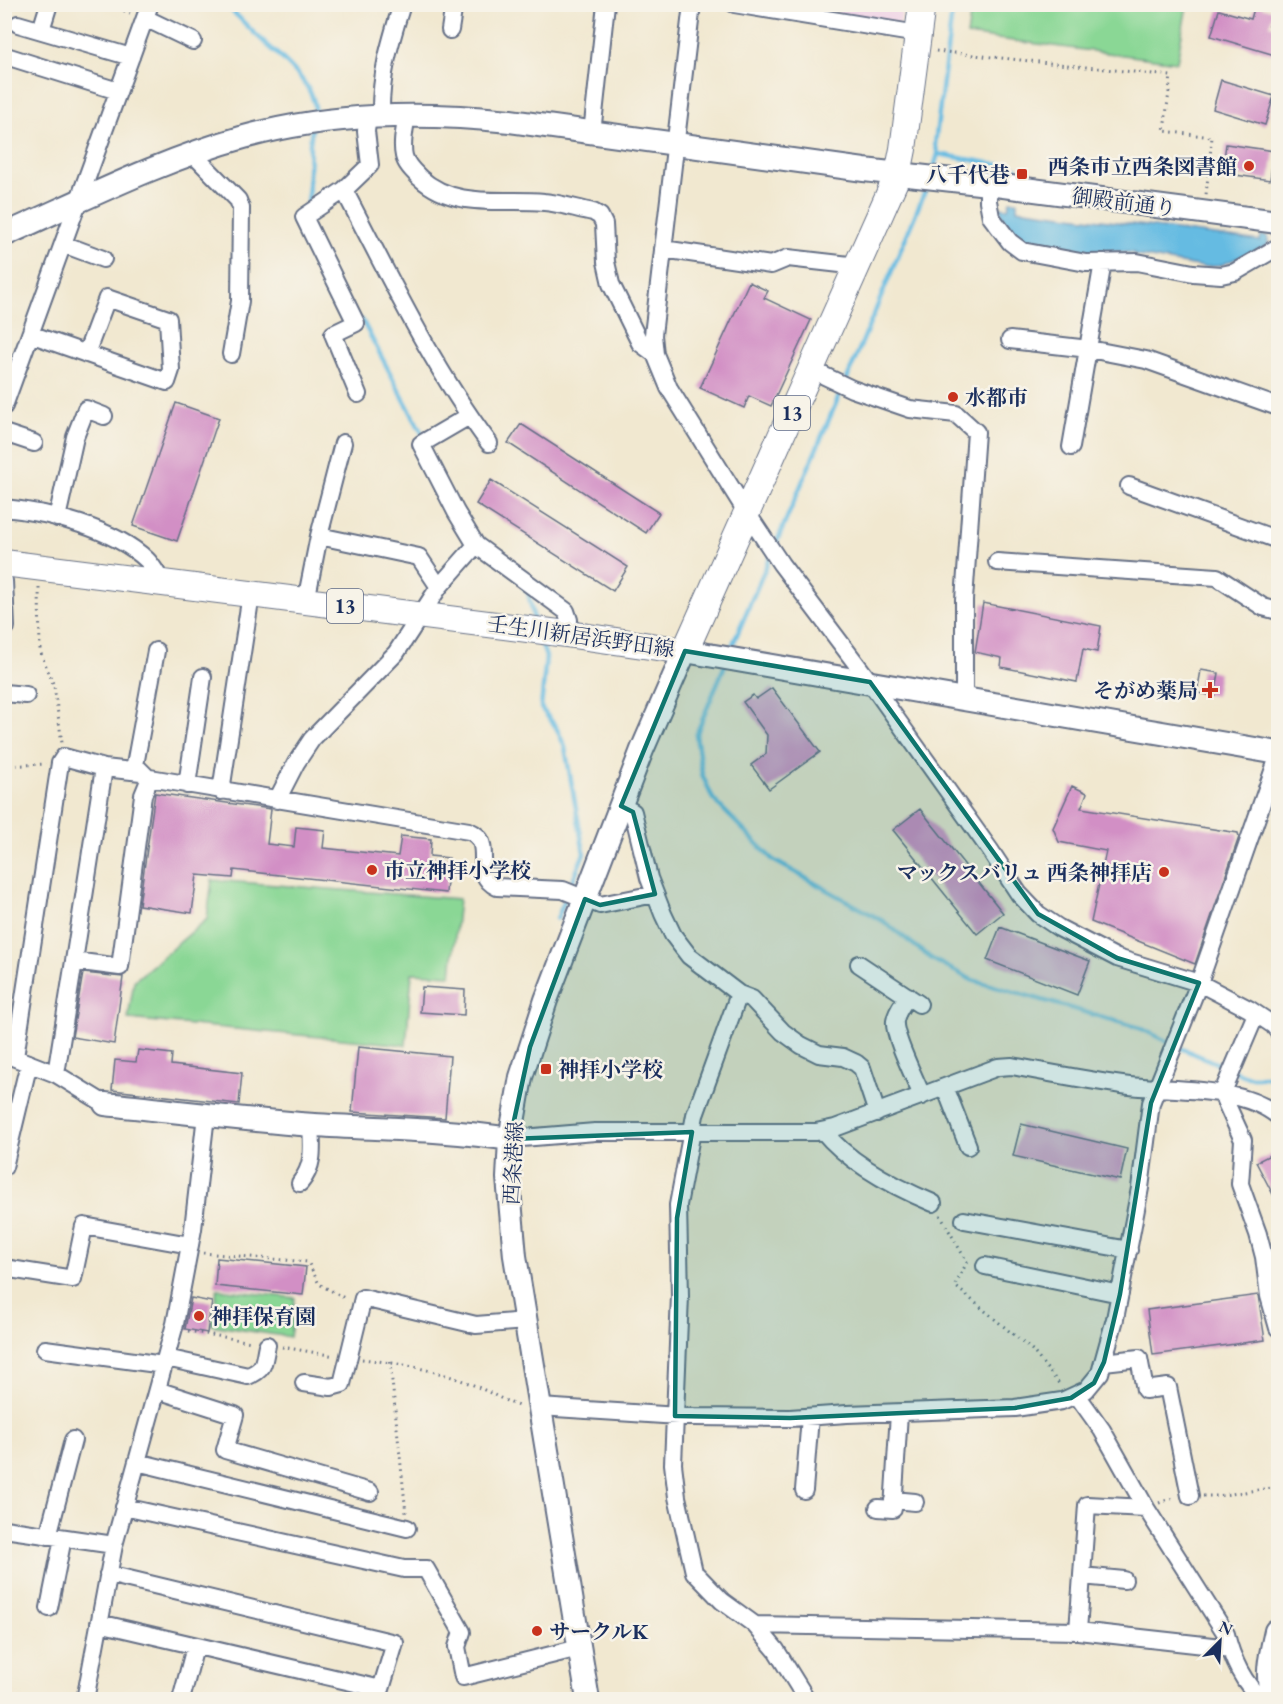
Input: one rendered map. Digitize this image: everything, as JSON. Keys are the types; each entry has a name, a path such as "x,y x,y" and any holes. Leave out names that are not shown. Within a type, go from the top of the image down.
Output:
{"main road":[{"name":"壬生川新居浜野田線","path":"4,563 421,615 685,651 898,174 922,4"}],"street":[{"path":"41,30 49,4"},
{"path":"358,394 333,334 356,322 304,217 344,190 370,165 366,138 374,117 384,67 402,4"},
{"path":"450,30 454,4"},
{"path":"592,133 606,4"},
{"path":"692,4 653,335 655,354 669,388 747,513 782,564 870,682 1019,894 1038,914 1059,928 1117,958 1199,983 1257,1014 1273,1024 1278,1031"},
{"path":"734,4 918,34"},
{"path":"4,406 147,11 193,41"},
{"path":"18,24 131,57"},
{"path":"6,56 118,91"},
{"path":"407,115 403,142 404,158 413,172 440,192 459,199 545,202 593,212 600,216 604,224 606,262 611,284 640,342 655,354"},
{"name":"御殿前通り","path":"4,235 193,154 245,137 314,123 407,115 458,116 1278,222"},
{"path":"193,154 238,200 241,208 240,301 231,354"},
{"path":"988,184 991,217 1010,242 1022,251 1086,263 1137,262 1193,273 1221,275 1235,272 1278,247"},
{"path":"344,190 422,338 469,416 489,443"},
{"path":"63,244 103,259"},
{"path":"663,249 771,265 788,258 858,266"},
{"path":"1071,447 1104,262"},
{"path":"30,334 86,354 167,382 171,370 168,319 107,298 86,354"},
{"path":"1010,340 1146,360 1278,407"},
{"path":"812,370 852,389 910,409 956,414 976,432 964,600 964,698"},
{"path":"57,518 75,437 86,409 104,416"},
{"path":"469,416 421,444 476,545 566,611 569,620 567,634"},
{"path":"4,433 34,443"},
{"path":"306,601 319,536 343,443"},
{"path":"1129,486 1278,540"},
{"path":"4,508 57,518 97,530 148,560 163,583"},
{"path":"319,536 419,557 439,587"},
{"path":"277,800 296,763 312,740 396,652 439,587 476,545"},
{"path":"997,562 1217,577 1263,607 1278,611"},
{"path":"4,580 6,617"},
{"path":"221,791 251,594"},
{"path":"146,775 135,765 156,651"},
{"path":"540,1407 736,1419 810,1417 1015,1408 1074,1397 1094,1383 1104,1362 1129,1250 1140,1188 1150,1103 1199,983 1278,755 964,698 685,651"},
{"name":"西条港線","path":"588,1700 515,1256 508,1178 510,1139 521,1077 530,1047 642,750 685,651"},
{"path":"187,785 203,677"},
{"path":"4,693 26,695"},
{"path":"4,1167 16,1058 62,760 221,791 469,831 481,839 483,872 489,883 507,888 563,890 600,905 655,894"},
{"path":"57,1074 104,768"},
{"path":"74,961 120,967 146,775"},
{"path":"621,806 633,812 655,894 673,935 689,956 739,994 752,999 783,1032 801,1045 819,1054 843,1057 862,1068 877,1113"},
{"path":"859,964 914,1000 897,1013 895,1022 897,1034 922,1096"},
{"path":"739,994 700,1097 677,1218 680,1296 673,1464 694,1572 722,1601 755,1625 776,1650 807,1700"},
{"path":"1257,1014 1222,1094 1243,1140 1240,1184 1262,1250 1269,1296 1278,1328"},
{"path":"16,1058 57,1074 105,1104 206,1115 478,1134 510,1139 595,1132 823,1131 998,1067 1012,1066 1122,1085 1235,1095 1256,1103 1278,1116"},
{"path":"945,1087 968,1146"},
{"path":"85,1700 114,1545 175,1324 189,1248 206,1115"},
{"path":"300,1183 308,1173 312,1160 311,1124"},
{"path":"823,1131 836,1147 901,1189 933,1203"},
{"path":"964,1220 1129,1250"},
{"path":"4,1268 79,1280 84,1226 189,1248"},
{"path":"985,1266 1120,1294"},
{"path":"304,1383 331,1387 342,1384 363,1298 476,1325 526,1322"},
{"path":"45,1349 165,1362 248,1376 263,1368 267,1345"},
{"path":"1104,1362 1139,1358 1145,1390 1168,1387 1190,1496"},
{"path":"157,1390 235,1415 225,1450 370,1492"},
{"path":"1074,1397 1102,1430 1146,1508 1226,1634 1230,1651 1249,1685 1264,1699 1270,1692 1269,1672 1277,1626"},
{"path":"898,1413 886,1504 915,1502"},
{"path":"804,1490 810,1417"},
{"path":"49,1608 56,1537 73,1440"},
{"path":"137,1462 407,1528"},
{"path":"1078,1631 1087,1505 1146,1508"},
{"path":"124,1507 404,1569 426,1569 462,1632 456,1647 463,1677 579,1648"},
{"path":"4,1529 114,1545"},
{"path":"99,1623 381,1694 395,1643 108,1574"},
{"path":"1082,1576 1124,1580"},
{"path":"755,1625 1078,1631 1222,1647 1230,1651"},
{"path":"181,1700 195,1647"}],"path":[{"path":"106,4 147,11"},
{"path":"938,51 1171,76 1164,131 1212,137 1204,212"},
{"path":"4,765 62,760 54,686 40,651 39,567"},
{"path":"933,1203 967,1262 955,1286 1032,1350 1074,1397"},
{"path":"189,1248 308,1262 319,1284 338,1293 360,1309"},
{"path":"390,1362 407,1528"},
{"path":"1146,1508 1177,1496 1217,1496 1278,1487"}],"highlighted area":[{"path":"685,651 870,682 1038,914 1117,958 1199,983 1151,1103 1120,1294 1104,1362 1094,1383 1071,1398 1015,1408 790,1418 675,1416 677,1218 692,1132 510,1139 530,1047 585,899 600,905 655,894 633,812 621,806"}],"shaded area":[{"path":"839,5 903,5 900,24 837,15"}],"green space":[{"path":"972,4 1187,5 1177,62 967,35"},
{"path":"212,880 459,899 451,975 412,973 406,1045 128,1019 134,981 207,919"},
{"path":"217,1289 295,1298 290,1337 211,1325"}],"water":[{"path":"1010,201 1017,201 1017,209 1260,241 1261,235 1268,236 1268,245 1219,266 1204,267 1134,255 1134,253 1113,251 1112,255 1062,251 1029,241 1015,233 1005,222 1000,207 1008,208"}],"building":[{"path":"1255,5 1274,11 1269,25 1278,27 1278,56 1211,36 1219,10 1251,19"},
{"path":"1221,80 1274,96 1265,125 1213,109"},
{"path":"1226,144 1274,151 1270,180 1222,173"},
{"path":"749,282 768,291 764,298 811,320 771,406 749,396 744,408 700,388"},
{"path":"176,403 219,418 177,541 133,526"},
{"path":"521,424 659,513 646,533 508,443"},
{"path":"491,480 628,567 613,591 476,504"},
{"path":"983,603 1101,626 1097,652 1083,649 1077,682 1001,667 1002,658 975,652"},
{"path":"1201,670 1219,673 1215,696 1197,693"},
{"path":"772,688 820,752 769,789 751,765 766,754 767,735 743,702 753,695 756,699"},
{"path":"1072,786 1087,793 1081,808 1238,833 1239,837 1195,964 1091,922 1106,851 1059,842 1053,828"},
{"path":"155,793 271,809 267,844 294,847 296,827 325,830 323,848 398,856 401,836 431,839 430,856 449,858 446,893 234,870 233,878 197,875 192,913 139,905"},
{"path":"920,809 1003,913 977,934 893,830"},
{"path":"1000,927 1090,961 1077,995 987,960"},
{"path":"83,973 123,977 114,1044 72,1037"},
{"path":"422,987 465,990 464,1015 420,1012"},
{"path":"358,1047 450,1056 445,1118 352,1112"},
{"path":"138,1050 172,1054 171,1065 242,1073 239,1104 112,1090 115,1060 136,1062"},
{"path":"1021,1124 1127,1149 1120,1180 1013,1156"},
{"path":"1278,1151 1278,1204 1256,1162"},
{"path":"217,1258 306,1267 303,1295 215,1286"},
{"path":"1258,1295 1265,1340 1153,1355 1147,1310"},
{"path":"191,1298 212,1302 207,1333 185,1329"}],"waterway":[{"path":"224,4 297,73 311,94 315,104 315,115"},
{"path":"933,170 938,154 935,144 953,4"},
{"path":"308,207 312,129"},
{"path":"938,154 1017,168 1015,182"},
{"path":"846,381 928,184"},
{"path":"362,320 424,437"},
{"path":"775,546 842,389"},
{"path":"730,651 770,557"},
{"path":"525,589 528,592 534,620"},
{"path":"540,640 546,657 541,708 556,727 565,747 584,853 557,919"},
{"path":"725,665 696,735 702,774 713,799 773,860 883,921 932,959 972,980 1140,1028 1170,1043"},
{"path":"1178,1047 1228,1068"},
{"path":"1235,1071 1248,1077 1278,1079"}],"place":[{"name":"西条市立西条図書館","path":"1249,166"},
{"name":"八千代巷","path":"1022,174"},
{"name":"水都市","path":"953,397"},
{"name":"そがめ薬局","path":"1210,690"},
{"name":"市立神拝小学校","path":"372,870"},
{"name":"マックスバリュ 西条神拝店","path":"1164,872"},
{"name":"神拝小学校","path":"546,1069"},
{"name":"神拝保育園","path":"199,1316"},
{"name":"サークルK","path":"537,1631"}]}
